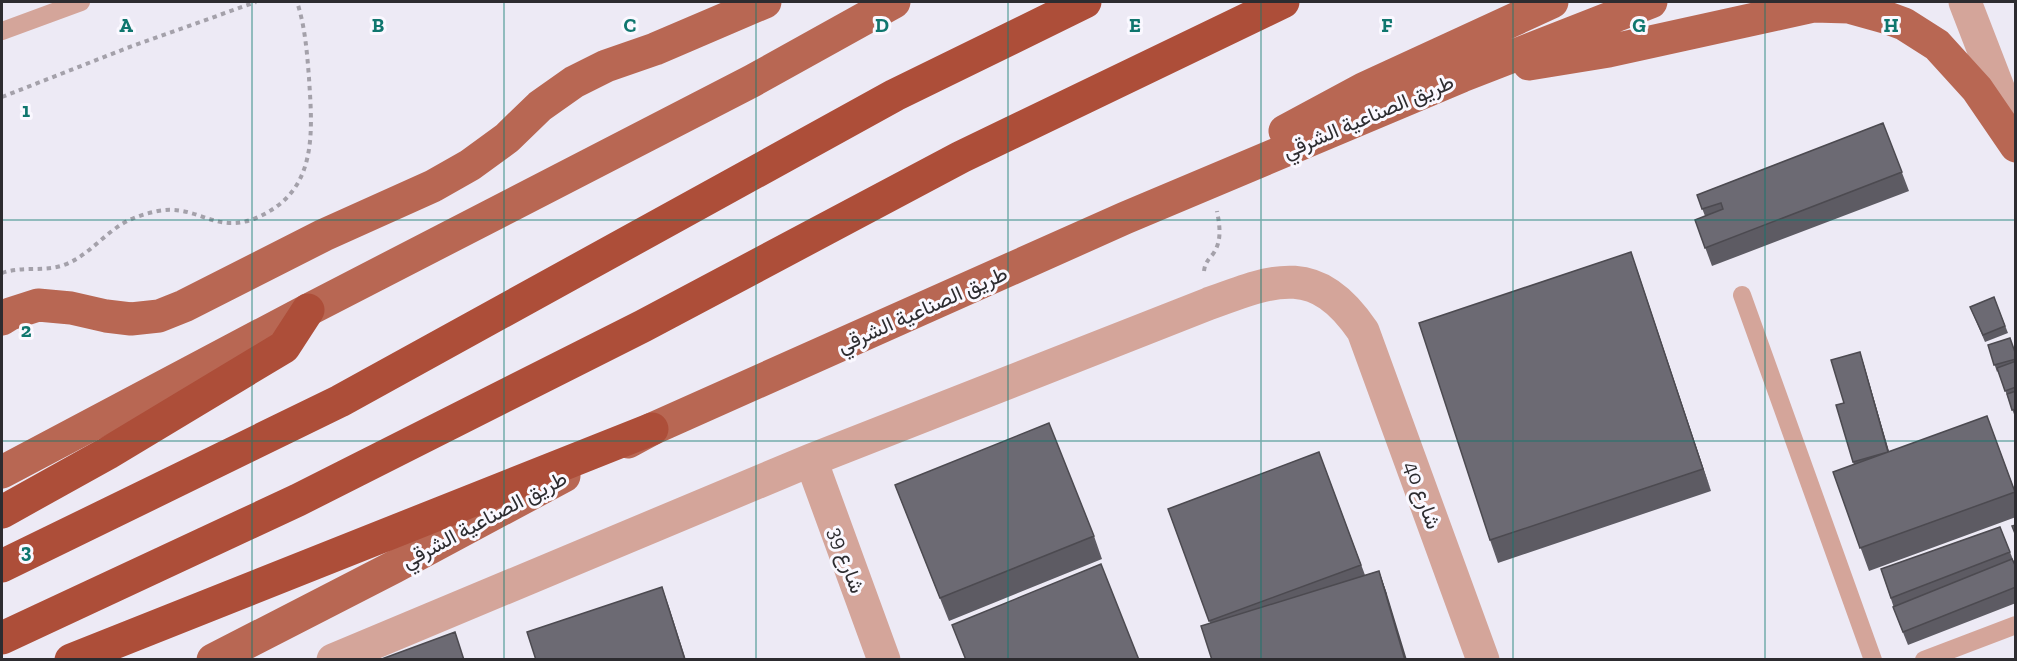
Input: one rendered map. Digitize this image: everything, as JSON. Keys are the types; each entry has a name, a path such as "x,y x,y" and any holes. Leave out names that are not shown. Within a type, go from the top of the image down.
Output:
{"highway":[{"path":"2,566 340,401 896,95 1085,2"},
{"path":"2,638 298,500 643,326 961,156 1270,7"},
{"path":"2,513 108,453 284,347 308,310"},
{"path":"71,660 652,429"}],"main road":[{"path":"2,319 38,305 71,308 131,319 159,316 184,306 324,235 434,186 471,165 507,138 540,106 574,82 606,66 655,49 765,2"},
{"path":"2,472 308,310 752,81 894,2"},
{"path":"1125,218 1363,89 1552,2"},
{"name":"طريق الصناعية الشرقي","path":"213,660 394,567 652,429 1125,218 1462,76 1651,2"},
{"path":"1462,76 1609,51 1814,6 1849,7 1904,24 1937,45 1977,89 2016,146"}],"street":[{"path":"1965,2 2016,134"},
{"name":"شارع 40","path":"1208,304 1255,287 1280,282 1305,284 1329,294 1348,310 1363,331 1483,660"},
{"path":"333,660 811,460 1208,304"},
{"name":"شارع 39","path":"811,460 884,660"}],"lane":[{"path":"2,31 81,2"},
{"path":"1742,295 1873,660"},
{"path":"1924,660 1953,654 2016,625"}],"path":[{"path":"2,97 127,48 256,2"},
{"path":"2,273 12,269 62,266 83,255 116,227 145,214 162,210 178,210 233,223 262,216 277,207 296,186 306,168 311,141 306,42 297,2"},
{"path":"1208,304 1203,277 1205,264 1215,251 1221,234 1210,184"}],"building":[{"path":"1883,123 1902,172 1705,248 1695,220 1723,209 1721,203 1702,209 1697,195"},
{"path":"1631,252 1703,469 1490,540 1419,323"},
{"path":"1994,297 2005,326 1983,335 1970,307"},
{"path":"2010,338 2016,359 1994,365 1988,345"},
{"path":"1860,352 1888,452 1853,462 1836,405 1844,403 1831,360"},
{"path":"2016,361 2016,387 2005,391 1997,368"},
{"path":"2016,391 2016,409 2012,410 2007,394"},
{"path":"1987,416 2015,492 1860,548 1833,472"},
{"path":"1049,423 1094,536 940,598 895,485"},
{"path":"1319,452 1361,565 1209,621 1168,509"},
{"path":"2000,527 2010,552 1891,598 1881,569"},
{"path":"2012,559 2016,567 2016,587 1903,632 1893,607"},
{"path":"1101,564 1139,660 966,660 952,625"},
{"path":"1379,571 1405,660 1212,660 1201,626"},
{"path":"662,587 685,660 536,660 527,632"},
{"path":"455,632 464,660 379,660"}]}
